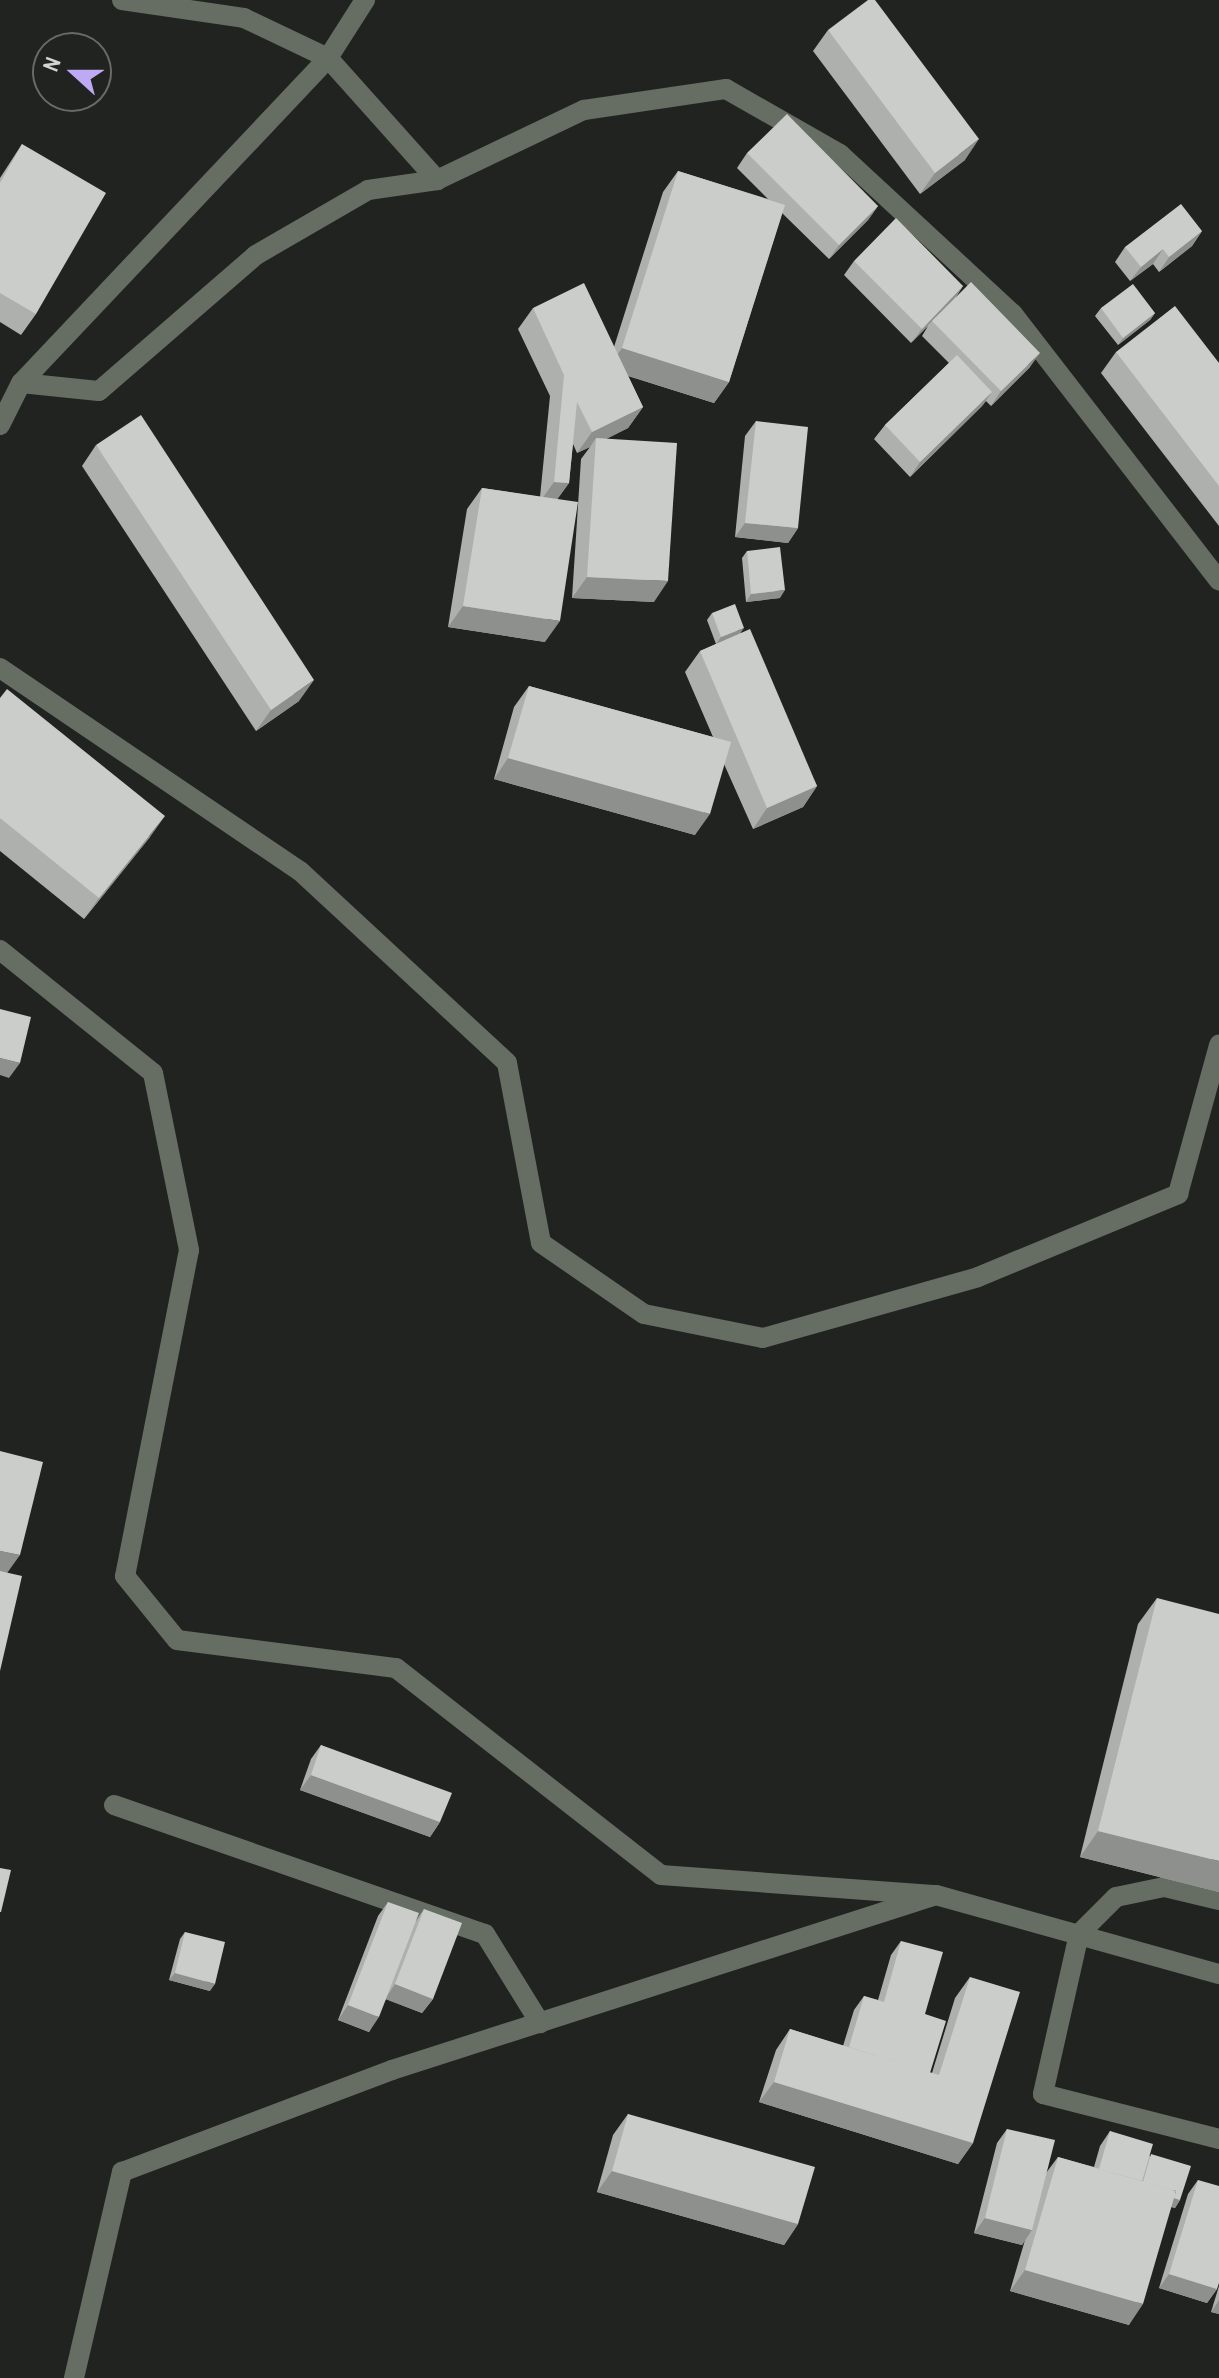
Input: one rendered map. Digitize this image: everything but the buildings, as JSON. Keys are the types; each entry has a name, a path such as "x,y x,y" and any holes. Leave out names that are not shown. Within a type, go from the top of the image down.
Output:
{"street":[{"path":"122,0 244,18 328,58 437,180"},
{"path":"0,425 21,383 328,58 365,0"},
{"path":"21,383 99,391 256,255 368,190 437,180 584,110 726,89 840,154 1013,314 1219,581"},
{"path":"0,668 300,871 507,1063 541,1243 644,1314 763,1338 978,1277 1178,1194 1219,1045"},
{"path":"0,950 153,1073 189,1250 125,1576 177,1640 396,1668 661,1875 936,1895 1219,1974"},
{"path":"114,1805 485,1934 540,2023"},
{"path":"1219,1900 1164,1887 1116,1897 1079,1934 1043,2094 1219,2139"},
{"path":"74,2378 122,2172 392,2070 936,1895"}]}
